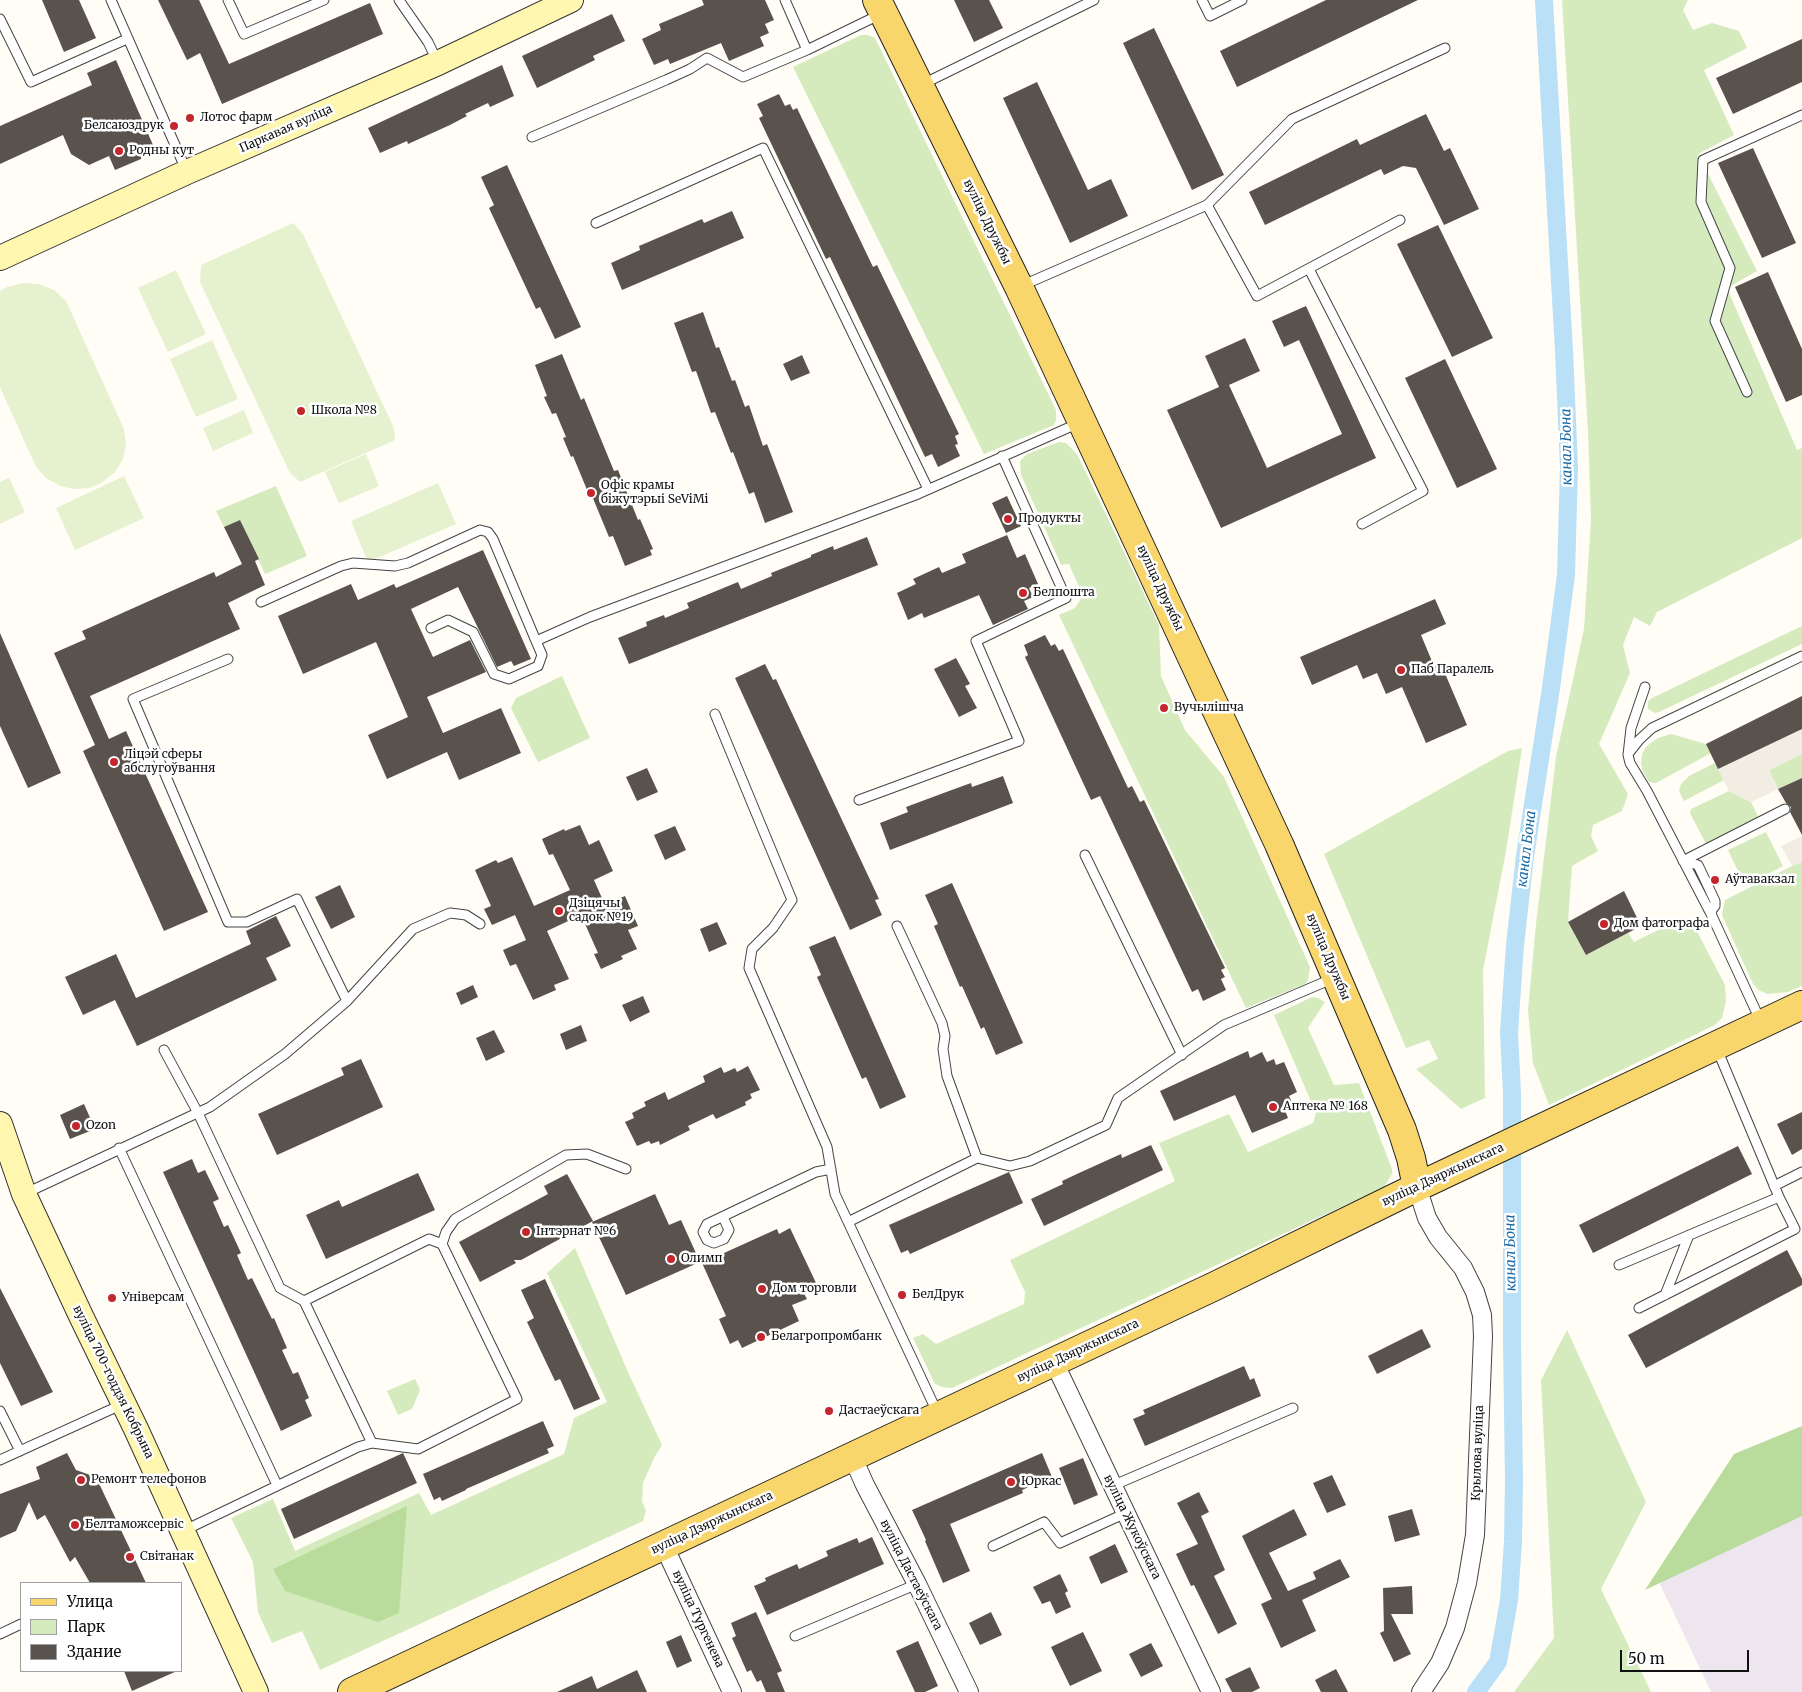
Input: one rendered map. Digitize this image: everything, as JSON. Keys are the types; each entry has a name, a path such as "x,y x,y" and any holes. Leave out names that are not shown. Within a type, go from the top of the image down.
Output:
{"main road":[{"name":"вуліца Дружбы","path":"880,6 1019,287 1279,844 1402,1130 1411,1158 1417,1187"},
{"name":"вуліца Дзяржынскага","path":"352,1692 853,1458 1215,1286 1417,1187 1802,1005"}],"street":[{"name":"Паркавая вуліца","path":"0,258 187,172 438,63 571,0"},
{"name":"вуліца 700-годдзя Кобрына","path":"0,1124 24,1194 124,1404 256,1692"},
{"name":"Крылова вуліца","path":"1417,1187 1427,1218 1444,1245 1463,1268 1475,1292 1482,1315 1483,1336 1475,1534 1467,1583 1455,1628 1440,1663 1421,1692"},
{"name":"вуліца Жукоўскага","path":"1054,1362 1211,1692"},
{"name":"вуліца Дастаеўскага","path":"853,1458 969,1692"},
{"name":"вуліца Тургенева","path":"664,1546 729,1691"}],"lane":[{"path":"111,0 187,172"},
{"path":"228,0 244,34 324,0"},
{"path":"398,0 428,42 438,63"},
{"path":"785,0 807,50"},
{"path":"920,85 1094,0"},
{"path":"1202,0 1210,16 1242,0"},
{"path":"532,137 666,80 690,69 707,58 743,77 807,50 880,6"},
{"path":"0,19 31,82 127,39"},
{"path":"1019,287 1207,205 1292,119 1445,48"},
{"path":"1747,392 1715,321 1730,268 1701,202 1703,160 1802,115"},
{"path":"596,223 763,148 928,489"},
{"path":"1207,205 1257,296 1400,220"},
{"path":"1309,269 1423,491 1362,524"},
{"path":"536,641 611,608 928,489 1082,422"},
{"path":"859,800 1019,741 976,642 1066,598 1002,456"},
{"path":"261,602 341,566 353,564 395,566 408,563 480,530 488,532 492,539 542,655 538,666 509,679 494,674 473,632 448,620 431,628"},
{"path":"1628,755 1639,740 1652,728 1802,656"},
{"path":"228,659 133,699 228,922 246,922 297,899 346,1001"},
{"path":"1645,687 1631,728 1628,755 1630,763 1647,791 1712,916 1762,1024"},
{"path":"715,714 792,900 772,928 752,949 749,968 826,1147 835,1194 939,1416"},
{"path":"1683,861 1785,809"},
{"path":"1085,855 1182,1055"},
{"path":"24,1194 119,1148 198,1113 285,1054 346,1001 413,929 450,913 466,915 480,924"},
{"path":"897,926 942,1023 945,1036 943,1049 947,1076 977,1158"},
{"path":"848,1222 977,1158 1010,1166 1030,1161 1106,1125 1118,1098 1224,1025 1337,977"},
{"path":"1639,1308 1798,1227 1774,1186 1716,1046"},
{"path":"164,1050 198,1113 280,1288 304,1301 372,1444"},
{"path":"119,1148 277,1485"},
{"path":"442,1244 446,1232 455,1219 566,1155 587,1154 626,1169"},
{"path":"722,1217 816,1172 831,1169"},
{"path":"1774,1186 1802,1172"},
{"path":"1619,1265 1779,1197"},
{"path":"1665,1295 1689,1235"},
{"path":"183,1532 358,1447 372,1444 418,1449 517,1399 442,1244 429,1239 304,1301"},
{"path":"0,1460 124,1404"},
{"path":"1112,1486 1293,1408"},
{"path":"0,1411 20,1451"},
{"path":"993,1546 1044,1522 1060,1543 1126,1513"},
{"path":"795,1636 916,1584"},
{"path":"0,1634 20,1624"}],"shaded area":[{"path":"1802,696 1802,754 1769,770 1778,789 1751,802 1729,791 1706,744"},
{"path":"1802,836 1802,862 1792,866 1781,846"},
{"path":"1802,1443 1802,1692 1711,1692 1660,1584 1756,1462"}],"green space":[{"path":"1562,0 1688,0 1683,10 1693,30 1712,23 1739,31 1747,48 1704,70 1734,135 1698,154 1757,271 1727,288 1797,450 1802,448 1802,538 1657,612 1650,626 1634,617 1623,645 1630,673 1599,744 1628,794 1622,811 1593,825 1591,836 1598,851 1572,866 1568,922 1586,955 1628,933 1634,942 1678,920 1688,918 1692,922 1725,985 1726,1001 1722,1018 1715,1025 1549,1105 1533,1063 1528,1010 1536,924 1556,757 1584,629 1591,520 1588,432"},
{"path":"861,35 874,37 878,44 1056,410 1054,425 984,454 793,67"},
{"path":"293,223 303,234 394,428 395,440 300,482 290,473 200,282 201,265"},
{"path":"176,270 206,334 168,352 138,288"},
{"path":"23,283 39,284 54,290 66,301 124,429 126,444 123,459 115,472 103,482 90,488 74,489 60,486 46,478 36,467 0,387 0,291"},
{"path":"212,340 238,399 196,417 170,359"},
{"path":"244,410 253,433 213,451 203,428"},
{"path":"1059,442 1066,443 1077,454 1159,625 1161,676 1185,730 1224,777 1310,967 1308,980 1305,984 1246,1008 1059,615 1075,608 1083,596 1069,564 1061,565 1021,475 1020,461 1027,454"},
{"path":"366,454 379,486 339,503 325,472"},
{"path":"124,476 144,518 75,550 56,508"},
{"path":"9,478 25,512 0,524 0,482"},
{"path":"438,483 456,524 368,562 351,521"},
{"path":"276,486 307,556 265,574 240,520 224,527 216,511"},
{"path":"1802,626 1802,644 1659,712 1655,713 1648,709 1648,701 1652,698"},
{"path":"562,676 590,738 538,762 511,708 516,698"},
{"path":"1671,734 1706,744 1711,753 1656,783 1649,782 1641,764 1642,754 1652,742"},
{"path":"1522,748 1506,851 1483,970 1485,1098 1461,1109 1416,1069 1438,1059 1429,1040 1406,1048 1324,854 1508,751"},
{"path":"1802,754 1802,778 1778,789 1769,770"},
{"path":"1715,763 1724,780 1684,801 1679,791 1681,784 1689,776"},
{"path":"1729,791 1751,802 1758,816 1756,820 1710,844 1706,844 1690,813 1691,809"},
{"path":"1766,832 1783,866 1745,886 1728,850"},
{"path":"1802,862 1802,986 1788,992 1768,994 1760,991 1753,984 1722,915 1725,900"},
{"path":"1312,997 1325,1002 1308,1028 1334,1085 1359,1083 1392,1169 1392,1174 1384,1187 952,1388 935,1384 913,1338 923,1334 936,1344 1024,1304 1025,1292 1010,1260 1175,1181 1159,1143 1229,1114 1248,1152 1313,1123 1316,1113 1274,1015"},
{"path":"575,1248 627,1370 662,1445 643,1483 642,1501 646,1511 643,1521 320,1670 302,1631 272,1643 258,1612 253,1562 231,1518 273,1499 295,1551 419,1493 431,1515 564,1454 574,1418 607,1402 547,1273"},
{"path":"1567,1330 1646,1502 1601,1589 1651,1692 1514,1692 1554,1638 1541,1380"},
{"path":"415,1379 420,1390 412,1409 398,1415 387,1391"},
{"path":"1802,1426 1802,1516 1645,1590 1734,1454"},
{"path":"407,1506 399,1613 378,1622 285,1591 273,1569"}],"building":[{"path":"42,0 79,0 96,38 64,52"},
{"path":"158,0 199,0 229,64 370,3 383,34 222,104 200,53 187,60"},
{"path":"702,0 765,0 774,20 765,24 769,33 760,37 764,46 729,61 721,43 670,64 668,59 654,65 642,39 661,30 659,24 704,5"},
{"path":"954,0 989,0 1003,28 974,42"},
{"path":"1326,0 1418,0 1237,87 1220,51"},
{"path":"612,14 625,41 593,56 595,60 537,88 522,56"},
{"path":"1154,28 1224,175 1192,190 1123,43"},
{"path":"1802,39 1802,82 1733,114 1716,78"},
{"path":"116,60 153,145 143,150 141,159 115,170 109,156 89,165 71,154 63,135 0,164 0,126 92,85 87,73"},
{"path":"502,65 514,96 490,107 488,103 465,114 467,116 450,125 408,144 407,141 380,153 368,128"},
{"path":"1037,82 1088,190 1111,179 1128,216 1070,243 1003,98"},
{"path":"779,94 785,106 790,104 793,110 797,108 873,267 877,265 959,434 955,436 958,444 955,445 960,456 938,467 932,454 925,457 830,257 826,259 759,118 763,116 757,104"},
{"path":"1426,114 1444,151 1450,148 1479,209 1444,225 1416,168 1403,166 1384,175 1381,169 1265,225 1249,192 1357,139 1360,145"},
{"path":"1753,148 1796,243 1762,258 1718,163"},
{"path":"507,165 581,327 555,339 540,307 536,309 489,208 494,205 481,177"},
{"path":"732,211 744,238 622,290 611,263 640,250 639,246 702,219 704,223"},
{"path":"1438,225 1493,338 1452,357 1397,244"},
{"path":"1768,272 1802,349 1802,395 1786,402 1735,287"},
{"path":"1306,306 1376,458 1221,528 1167,410 1219,387 1205,356 1245,338 1260,371 1229,385 1267,468 1342,434 1299,340 1284,347 1272,321"},
{"path":"703,312 716,348 719,347 732,381 735,380 745,407 749,405 763,446 767,444 793,512 765,523 754,492 749,494 715,412 711,413 696,371 692,372 674,323"},
{"path":"562,354 581,400 584,398 614,471 618,470 638,520 640,519 653,549 650,550 652,555 625,566 613,536 609,537 573,456 571,457 563,438 566,437 556,413 552,414 544,397 547,396 535,365"},
{"path":"802,355 810,373 791,381 783,364"},
{"path":"1445,359 1497,469 1457,488 1405,378"},
{"path":"1007,496 1021,526 1006,533 992,503"},
{"name":"Ліцэй сферы абслугоўвання","path":"240,520 259,559 255,561 265,585 228,603 240,629 90,696 109,739 126,731 208,912 164,931 83,751 95,745 54,653 86,639 82,631 214,572 216,577 242,564 224,527"},
{"path":"1007,535 1017,558 1025,554 1038,584 1029,588 1033,597 1024,601 1028,609 993,625 979,595 924,618 922,613 908,620 897,593 916,584 913,579 939,567 942,573 966,563 962,554"},
{"path":"867,537 878,565 629,664 618,638 647,626 646,622 664,615 665,618 689,608 687,603 738,582 741,589 772,576 771,573 811,557 811,555 833,546 834,550"},
{"path":"483,550 531,659 514,666 511,661 497,667 458,587 411,609 433,657 470,640 486,672 427,697 443,733 501,708 521,753 459,780 447,752 387,779 368,735 408,717 376,642 303,674 278,616 351,584 358,600 394,584 396,588"},
{"name":"Паб Паралель","path":"1435,599 1446,624 1421,635 1434,666 1441,664 1467,725 1426,743 1402,687 1386,694 1377,673 1363,679 1357,665 1312,685 1300,657"},
{"path":"0,633 61,773 28,788 0,726"},
{"path":"1045,635 1051,646 1055,644 1059,651 1063,649 1128,788 1132,786 1140,802 1144,800 1225,968 1221,970 1225,977 1221,979 1226,990 1203,1001 1198,989 1192,992 1100,796 1091,800 1025,657 1028,655 1024,645"},
{"path":"956,658 970,684 965,686 977,708 959,717 934,669"},
{"path":"765,664 773,680 776,679 879,899 875,900 882,915 850,930 735,678"},
{"path":"1802,696 1802,729 1718,769 1706,744"},
{"path":"647,768 658,792 637,801 626,777"},
{"path":"1003,776 1013,803 890,850 880,823 908,812 906,807 971,783 972,787"},
{"path":"1802,778 1802,835 1790,812 1791,807 1786,803 1778,789"},
{"path":"580,825 589,845 599,840 613,871 594,880 605,905 625,896 638,926 628,930 637,949 621,956 623,959 601,969 594,954 598,953 581,915 547,931 569,979 554,985 556,990 533,1000 516,964 510,966 503,950 526,940 515,915 492,925 484,909 491,906 475,870 496,860 498,863 512,857 534,906 570,890 553,854 549,855 542,839 564,829 565,831"},
{"path":"675,826 686,850 665,860 654,835"},
{"path":"952,883 1023,1043 996,1055 984,1027 981,1029 962,986 960,987 934,926 938,924 925,895"},
{"path":"340,885 355,917 331,929 315,897"},
{"name":"Дом фатографа","path":"1624,891 1641,926 1586,955 1568,922"},
{"path":"276,916 291,946 266,958 277,980 137,1046 115,1000 83,1015 65,977 116,954 136,998 251,944 246,931"},
{"path":"717,922 727,944 709,952 700,929"},
{"path":"835,936 906,1097 880,1109 866,1077 862,1079 817,977 821,975 809,947"},
{"path":"473,985 478,997 461,1005 456,993"},
{"path":"643,996 650,1012 630,1022 622,1005"},
{"path":"581,1025 587,1041 566,1050 560,1034"},
{"path":"494,1030 505,1052 486,1061 476,1038"},
{"path":"1248,1051 1250,1058 1262,1052 1267,1062 1274,1059 1276,1065 1284,1062 1297,1092 1289,1096 1293,1104 1284,1108 1288,1118 1252,1133 1235,1095 1174,1121 1160,1091"},
{"path":"361,1059 383,1107 277,1155 258,1114 344,1075 341,1068"},
{"path":"748,1066 760,1090 750,1094 752,1098 745,1102 746,1105 716,1119 713,1114 688,1126 690,1130 660,1145 659,1141 651,1144 649,1141 637,1146 625,1122 634,1118 632,1113 646,1106 644,1102 665,1092 668,1100 705,1082 703,1076 721,1067 724,1073 735,1068 737,1072"},
{"path":"84,1104 95,1129 70,1139 60,1115"},
{"path":"1802,1112 1802,1149 1792,1155 1777,1124"},
{"path":"1151,1145 1163,1170 1044,1226 1031,1199 1063,1184 1062,1181 1121,1154 1122,1158"},
{"path":"1738,1146 1752,1174 1593,1253 1579,1225"},
{"path":"192,1159 198,1173 205,1170 219,1199 213,1202 224,1227 228,1225 241,1253 237,1255 248,1280 252,1278 272,1319 274,1318 287,1348 282,1350 293,1374 298,1372 309,1398 305,1400 312,1416 281,1431 163,1172"},
{"path":"1009,1172 1023,1203 910,1254 908,1250 901,1253 889,1225"},
{"path":"418,1173 435,1210 326,1259 306,1215 339,1200 342,1207"},
{"name":"Інтэрнат №6","path":"567,1174 593,1221 521,1260 514,1260 516,1263 480,1282 459,1242 548,1194 544,1186"},
{"path":"655,1194 669,1225 681,1220 700,1262 626,1295 592,1222"},
{"name":"Дом торговли","path":"790,1228 817,1285 803,1292 807,1299 792,1305 799,1321 742,1348 738,1340 730,1344 719,1319 726,1316 702,1263 777,1229 779,1234"},
{"path":"1787,1250 1802,1279 1802,1285 1646,1368 1628,1335"},
{"path":"545,1279 600,1399 574,1410 560,1379 555,1381 527,1322 534,1318 521,1290"},
{"path":"0,1288 53,1392 21,1406 0,1363"},
{"path":"1422,1329 1431,1347 1377,1374 1368,1356"},
{"path":"1244,1366 1250,1380 1254,1378 1261,1396 1145,1446 1133,1419 1145,1414 1143,1410"},
{"path":"543,1421 554,1446 547,1449 549,1453 442,1501 440,1497 434,1500 423,1474"},
{"path":"67,1453 76,1470 96,1477 146,1582 89,1582 75,1557 70,1562 45,1515 37,1520 29,1502 16,1531 0,1538 0,1494 40,1479 36,1467"},
{"path":"403,1453 417,1483 294,1539 281,1509"},
{"path":"1042,1453 1052,1477 1022,1490 1023,1493 950,1524 970,1571 943,1583 912,1510"},
{"path":"1083,1458 1098,1495 1074,1505 1059,1468"},
{"path":"1332,1475 1346,1505 1327,1513 1313,1483"},
{"path":"1199,1492 1209,1512 1201,1516 1225,1570 1214,1576 1237,1624 1218,1634 1194,1585 1191,1586 1176,1554 1198,1544 1177,1503"},
{"path":"1294,1509 1307,1535 1269,1553 1288,1591 1316,1579 1313,1572 1340,1559 1350,1577 1302,1600 1316,1631 1281,1648 1261,1604 1272,1599 1242,1536"},
{"path":"1412,1509 1420,1535 1395,1542 1388,1516"},
{"path":"872,1537 884,1564 767,1615 754,1586 766,1581 765,1578 797,1564 799,1569 828,1556 826,1551 857,1538 859,1543"},
{"path":"1115,1544 1128,1572 1101,1584 1089,1557"},
{"path":"1060,1574 1068,1591 1065,1593 1071,1607 1056,1614 1050,1601 1042,1604 1033,1587"},
{"path":"1412,1586 1413,1614 1391,1614 1411,1654 1394,1662 1380,1633 1384,1631 1383,1588"},
{"path":"756,1612 782,1671 777,1673 785,1692 766,1692 761,1680 757,1682 751,1670 747,1672 732,1638 736,1636 731,1623"},
{"path":"991,1612 1002,1635 980,1645 969,1623"},
{"path":"1083,1632 1102,1671 1070,1686 1051,1647"},
{"path":"681,1635 692,1661 677,1668 666,1642"},
{"path":"918,1641 938,1686 925,1692 915,1692 896,1651"},
{"path":"1151,1643 1163,1666 1141,1677 1129,1654"},
{"path":"1250,1667 1260,1688 1252,1692 1232,1692 1225,1679"},
{"path":"1336,1669 1348,1692 1321,1692 1315,1680"},
{"path":"637,1670 647,1692 557,1692 592,1676 597,1689"},
{"path":"124,1672 175,1672 132,1691"}],"waterway":[{"name":"канал Бона","path":"1476,1692 1498,1662 1509,1600 1513,1542 1514,1480 1512,1094 1509,1032 1515,945 1525,856 1566,575 1569,467 1544,0"}],"place":[{"name":"Лотос фарм","path":"190,118"},
{"name":"Белсаюздрук","path":"174,126"},
{"name":"Родны кут","path":"119,151"},
{"name":"Школа №8","path":"301,411"},
{"name":"Офіс крамы біжутэрыі SeViMi","path":"591,493"},
{"name":"Продукты","path":"1008,519"},
{"name":"Белпошта","path":"1023,593"},
{"name":"Паб Паралель","path":"1401,670"},
{"name":"Вучылішча","path":"1164,708"},
{"name":"Ліцэй сферы абслугоўвання","path":"114,762"},
{"name":"Аўтавакзал","path":"1715,880"},
{"name":"Дзіцячы садок №19","path":"559,911"},
{"name":"Дом фатографа","path":"1604,924"},
{"name":"Аптека № 168","path":"1273,1107"},
{"name":"Ozon","path":"76,1126"},
{"name":"Інтэрнат №6","path":"526,1232"},
{"name":"Олимп","path":"671,1259"},
{"name":"Дом торговли","path":"762,1289"},
{"name":"БелДрук","path":"902,1295"},
{"name":"Універсам","path":"112,1298"},
{"name":"Белагропромбанк","path":"761,1337"},
{"name":"Дастаеўскага","path":"829,1411"},
{"name":"Ремонт телефонов","path":"81,1480"},
{"name":"Юркас","path":"1011,1482"},
{"name":"Белтаможсервіс","path":"75,1525"},
{"name":"Світанак","path":"130,1557"}]}
